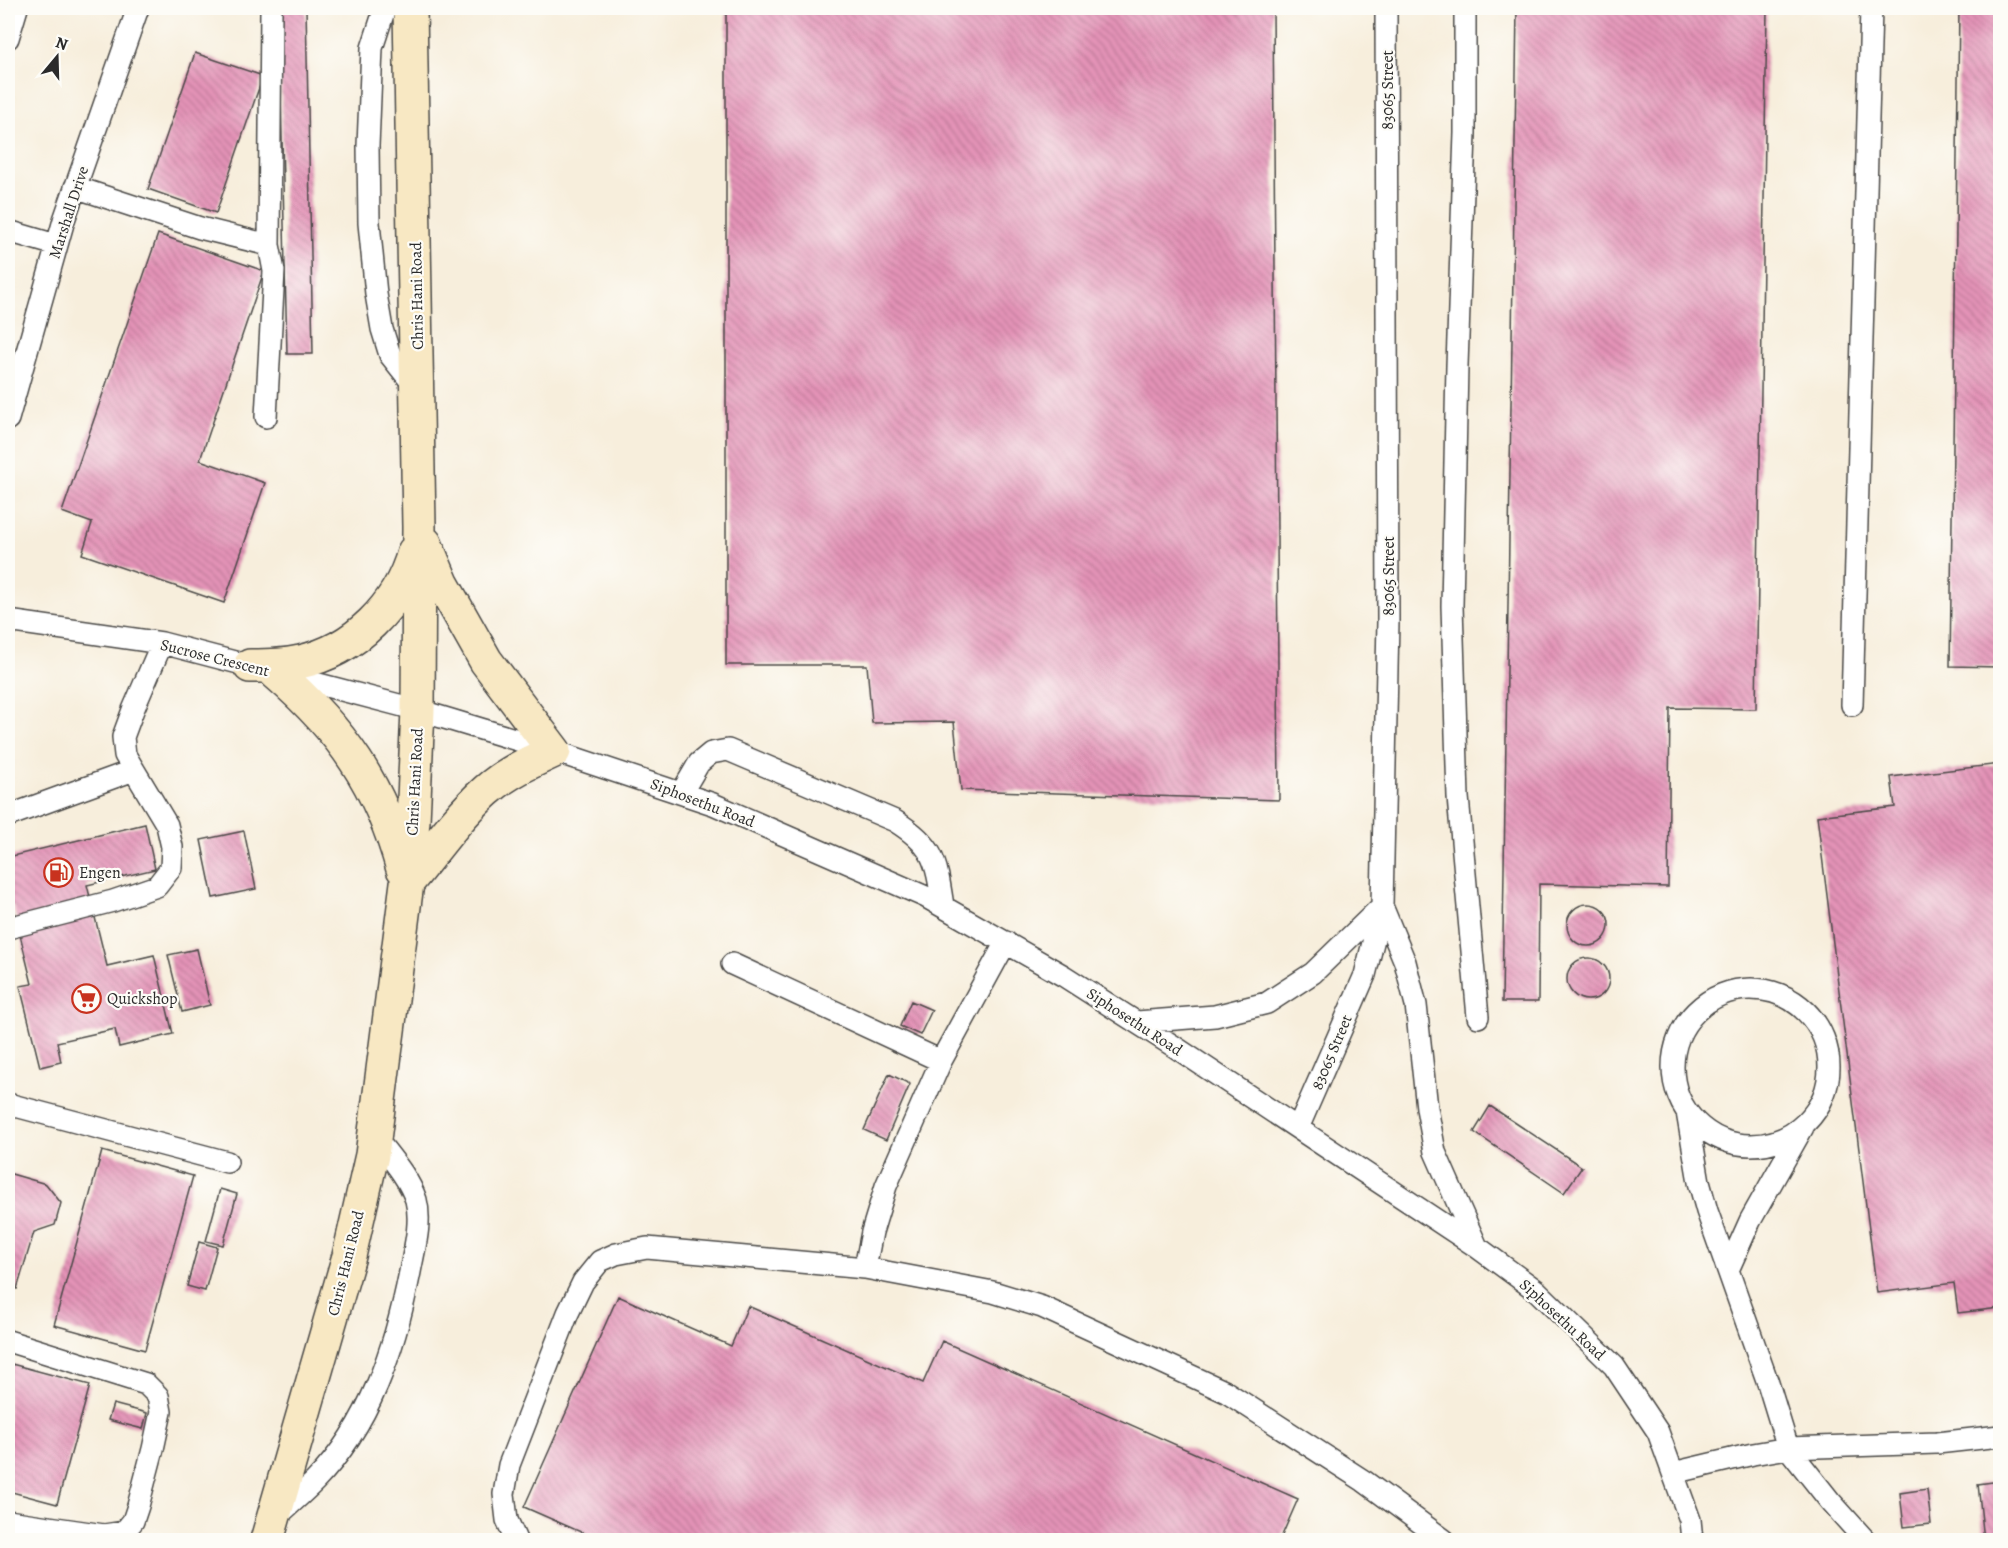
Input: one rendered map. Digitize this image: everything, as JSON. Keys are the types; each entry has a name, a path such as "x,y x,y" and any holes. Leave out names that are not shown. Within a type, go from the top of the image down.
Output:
{"main road":[{"name":"Chris Hani Road","path":"270,1530 349,1256 372,1155 407,883 418,710 419,527 410,8"},
{"path":"263,669 317,657 347,643 370,626 403,581 414,555 419,527"},
{"path":"407,883 455,824 487,790 517,768 554,751 486,661 463,623 442,583 419,527"},
{"path":"263,669 307,699 358,763 379,801 396,842 407,883"}],"lane":[{"path":"8,38 17,8"},
{"name":"Marshall Drive","path":"8,419 56,245 138,8"},
{"path":"266,417 274,271 269,245 271,8"},
{"path":"385,8 372,48 368,146 369,223 382,329 390,355 417,390"},
{"name":"83065 Street","path":"1298,1128 1365,975 1382,906 1388,621 1386,8"},
{"path":"1465,8 1465,133 1452,606 1458,797 1478,1017"},
{"path":"1852,705 1871,8"},
{"path":"75,187 201,228 269,245"},
{"path":"8,231 56,245"},
{"name":"Sucrose Crescent","path":"8,621 162,643 418,710"},
{"path":"8,928 113,901 157,886 171,868 172,847 168,825 125,755 123,737 162,643"},
{"name":"Siphosethu Road","path":"418,710 682,792 814,847 927,897 1064,976 1137,1023 1477,1247 1538,1291 1614,1366 1658,1432 1690,1520 1692,1540"},
{"path":"682,792 699,763 711,753 728,750 895,821 914,833 928,848 936,866 943,906"},
{"path":"8,816 134,770"},
{"path":"1137,1023 1215,1016 1267,1003 1313,973 1382,906 1405,962 1416,1005 1426,1097 1435,1152 1477,1247"},
{"path":"865,1268 872,1232 886,1186 941,1061 1006,942"},
{"path":"732,964 941,1061"},
{"path":"1728,1270 1750,1221 1805,1124 1819,1106 1827,1086 1829,1063 1825,1041 1815,1022 1799,1006 1780,995 1758,990 1736,990 1715,998 1697,1011 1683,1028 1675,1049 1673,1071 1677,1093 1687,1112 1703,1128 1713,1134 1744,1145 1766,1144 1787,1136 1805,1124"},
{"path":"8,1104 227,1162"},
{"path":"1687,1112 1699,1182 1707,1211 1788,1448 1830,1501 1865,1540"},
{"path":"270,1530 335,1457 362,1416 383,1373 407,1287 418,1230 416,1202 409,1182 374,1136"},
{"path":"516,1540 507,1520 504,1494 509,1466 568,1313 583,1282 600,1261 616,1254 647,1248 865,1268 993,1292 1042,1307 1226,1392 1364,1481 1444,1540"},
{"path":"8,1341 146,1384 158,1396 160,1412 138,1506 133,1521 124,1532 104,1535 8,1521"},
{"path":"1673,1473 1788,1448 1937,1443 2001,1436"}],"building":[{"path":"279,8 306,8 313,354 287,354"},
{"path":"726,8 1273,8 1279,800 961,790 954,722 872,723 867,665 726,665"},
{"path":"1517,8 1767,8 1756,709 1670,708 1668,887 1539,884 1538,1002 1502,1002"},
{"path":"1959,8 2000,8 2000,667 1950,666"},
{"path":"195,53 263,76 216,213 148,189"},
{"path":"158,234 264,271 200,460 265,483 224,603 82,554 92,523 62,512"},
{"path":"2000,764 2000,1308 1958,1313 1954,1283 1877,1293 1817,816 1895,807 1891,777"},
{"path":"145,824 155,869 87,885 107,966 154,955 173,1034 119,1047 115,1029 57,1042 61,1062 40,1067 20,986 32,984 13,906 8,907 8,857"},
{"path":"244,831 256,889 213,898 201,840"},
{"path":"1588,904 1596,905 1603,910 1608,917 1608,933 1603,940 1596,945 1588,946 1580,945 1573,940 1568,933 1567,925 1568,917 1573,910 1580,905"},
{"path":"197,949 210,1005 182,1012 168,955"},
{"path":"1588,958 1596,959 1603,964 1608,971 1608,987 1603,994 1596,999 1588,1000 1580,999 1573,994 1568,987 1567,979 1568,971 1573,964 1580,959"},
{"path":"911,1001 932,1010 920,1035 900,1026"},
{"path":"889,1074 910,1084 886,1140 864,1130"},
{"path":"1490,1106 1582,1167 1564,1193 1474,1132"},
{"path":"102,1151 193,1176 145,1350 54,1325"},
{"path":"8,1173 46,1184 61,1203 55,1225 34,1232 17,1289 8,1286"},
{"path":"220,1189 237,1194 223,1245 206,1241"},
{"path":"199,1242 217,1247 205,1291 187,1286"},
{"path":"618,1296 731,1346 748,1306 923,1383 942,1341 1298,1499 1280,1540 599,1540 524,1507"},
{"path":"8,1363 90,1385 57,1504 8,1491"},
{"path":"113,1404 147,1413 143,1429 108,1420"},
{"path":"2000,1481 2000,1540 1984,1540 1978,1484"},
{"path":"1927,1489 1931,1524 1904,1527 1900,1493"}],"place":[{"name":"Engen","path":"58,872"},
{"name":"Quickshop","path":"86,998"}]}
